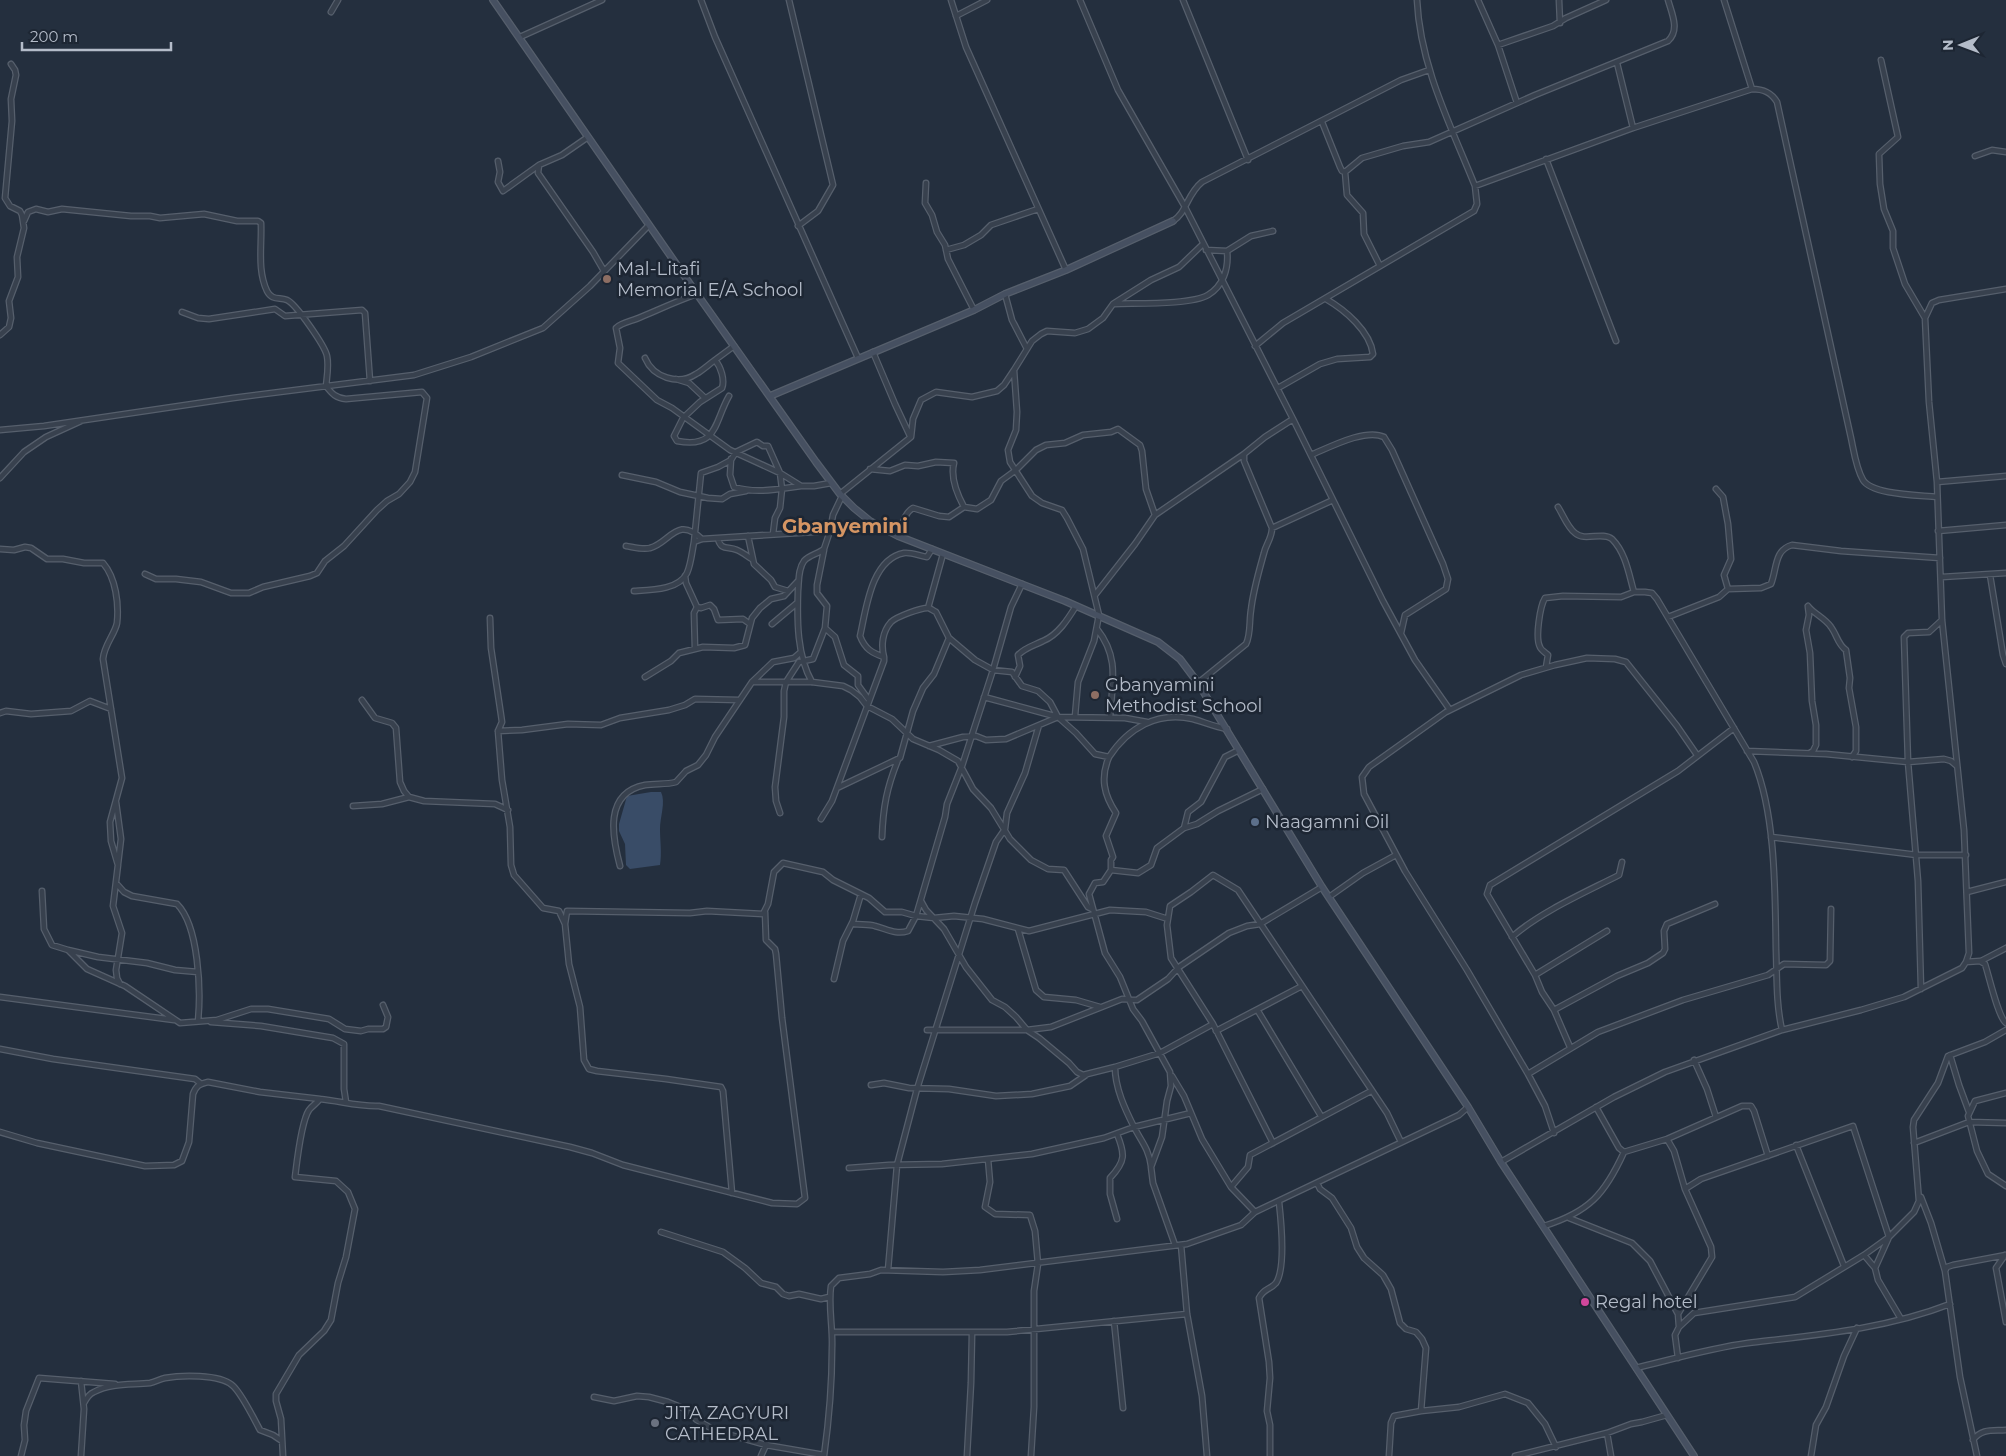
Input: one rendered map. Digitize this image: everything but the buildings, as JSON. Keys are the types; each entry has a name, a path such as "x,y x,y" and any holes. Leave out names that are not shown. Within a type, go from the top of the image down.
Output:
{"main road":[{"path":"493,0 697,294 841,495 870,521 898,536 1099,615 1158,642 1180,659 1198,683 1240,750 1322,887 1468,1107 1694,1456"},
{"path":"770,396 974,310 1005,294 1066,270 1172,221"}],"street":[{"path":"331,12 338,0"},
{"path":"520,37 602,0"},
{"path":"701,0 715,38 858,358"},
{"path":"789,0 833,185 818,211 798,226"},
{"path":"951,0 966,47 1066,270"},
{"path":"956,16 987,0"},
{"path":"1080,0 1118,90 1185,207 1223,280 1401,634 1415,660 1450,710"},
{"path":"1184,0 1248,160"},
{"path":"1255,346 1283,323 1474,211 1477,204 1475,186 1428,70 1421,36 1417,0"},
{"path":"1478,0 1498,45 1517,103"},
{"path":"1559,0 1560,22"},
{"path":"1498,45 1560,22 1606,0"},
{"path":"1344,172 1362,158 1404,146 1429,142 1517,103 1668,41 1673,37 1676,30 1668,0"},
{"path":"1724,0 1752,90"},
{"path":"1502,1162 1596,1107 1665,1072 1782,1030 1861,1010 1921,989 1962,968 1966,962 1969,953 1966,855 1942,620 1942,577 1938,531 1937,482 1929,402 1925,318 1905,284 1893,248 1893,231 1884,209 1880,184 1879,154 1898,137 1881,60"},
{"path":"1617,63 1633,128"},
{"path":"11,64 16,75 11,99 12,121 5,198 10,206 20,211 24,221"},
{"path":"1172,221 1178,218 1191,193 1202,182 1401,80 1428,70"},
{"path":"1475,186 1546,158 1752,90 1765,91 1771,94 1777,102 1858,469 1864,481 1871,487 1886,491 1937,497"},
{"path":"1322,122 1340,167 1344,172 1347,195 1363,213 1364,234 1380,266"},
{"path":"498,161 500,172 498,182 503,191 539,165 562,155 588,137"},
{"path":"1975,156 1992,150 2006,152"},
{"path":"1546,158 1616,341"},
{"path":"539,165 538,173 604,271"},
{"path":"926,183 925,203 946,250 948,259 974,310"},
{"path":"0,335 9,327 11,318 9,301 18,277 17,257 24,221 28,212 36,209 48,212 62,209 160,218 204,214 237,221 258,221 261,223 261,272 268,293 273,298 288,300 302,314 311,330 321,342 326,354 328,369 326,386 332,394 339,399 422,392 427,398 415,472 410,482 399,494 376,510 344,546 325,561 317,573 263,587 249,593 231,593 201,582 156,579 145,574"},
{"path":"946,250 964,245 981,235 991,225 1038,209"},
{"path":"0,430 82,421 233,398 414,376 471,357 543,328 604,271 649,225"},
{"path":"1206,250 1227,251 1251,236 1273,231"},
{"path":"780,813 775,787 784,717 786,682 795,667 803,660 813,659 825,628 827,606 817,593 817,585 833,515 841,495 870,469 911,437 913,419 921,400 936,392 972,397 997,391 1004,385 1035,338 1047,331 1076,332 1088,329 1103,318 1113,304 1150,280 1179,267 1203,244"},
{"path":"1113,304 1186,301 1203,298 1216,289 1223,280 1228,262 1227,251"},
{"path":"1925,318 1932,303 1939,300 2006,289"},
{"path":"697,294 667,304 640,318 620,324 616,328 620,348 618,363 657,400 672,408 708,436 730,450 780,473 801,486"},
{"path":"1005,294 1012,320 1027,349"},
{"path":"1278,388 1320,364 1337,359 1370,357 1373,354 1372,348 1357,323 1340,307 1326,298"},
{"path":"182,312 198,318 209,318 275,309 285,316 362,310 364,313 370,381"},
{"path":"645,358 657,374 671,380 693,376 734,346"},
{"path":"874,352 894,404 911,437"},
{"path":"715,360 724,383 722,388 705,398 684,418 674,436 676,441 690,444 702,441 708,436 718,425 722,407 729,396"},
{"path":"1014,370 1017,412 1016,430 1008,450 1010,462 1032,496 1042,503 1062,510 1067,518 1083,549 1099,615 1097,629 1078,682 1075,716"},
{"path":"676,379 689,383 705,398"},
{"path":"1095,595 1155,515 1293,419"},
{"path":"0,478 24,452 46,437 82,421"},
{"path":"898,536 906,514 910,509 948,516 964,507 978,509 991,500 1001,481 1043,446 1061,444 1083,435 1121,430 1140,445 1146,489 1155,515"},
{"path":"1311,455 1363,435 1372,434 1384,438 1392,450 1448,579 1446,589 1405,615 1401,634"},
{"path":"634,591 656,590 679,583 685,576 688,571 694,542 701,473 731,460 736,452 757,442 763,446 768,446 780,473 782,489 780,508 775,518 773,534"},
{"path":"730,450 730,475 734,487 746,491"},
{"path":"1198,683 1246,644 1253,599 1265,550 1272,538 1272,528 1244,461 1244,454"},
{"path":"870,469 890,471 905,466 918,466 936,462 954,463 954,480 958,496 964,507"},
{"path":"622,475 656,482 680,492 722,499 730,494 746,491 831,483"},
{"path":"1937,482 2006,475"},
{"path":"1716,489 1723,496 1728,524 1731,559 1724,575 1728,589"},
{"path":"1272,528 1333,500"},
{"path":"1558,507 1574,533 1582,537 1606,536 1612,540 1628,566 1634,592"},
{"path":"1938,531 2006,525"},
{"path":"694,542 702,539 830,531"},
{"path":"626,546 649,549 673,532 694,532 702,539"},
{"path":"748,536 754,564 771,580 775,587 788,592"},
{"path":"718,539 724,548 737,550 752,559"},
{"path":"1668,618 1719,597 1728,589 1761,588 1770,584 1779,551 1792,545 1841,551 1940,558"},
{"path":"0,549 14,550 26,547 31,548 47,559 103,563 108,569 115,588 117,624 105,648 103,659 111,709 112,729 116,736 122,778 110,822 111,841 118,865"},
{"path":"812,682 801,652 797,603 798,581 805,559 824,549"},
{"path":"884,657 871,652 863,644 860,636 874,580 883,567 895,556 906,552 927,557 932,549"},
{"path":"928,608 943,554"},
{"path":"1942,577 2006,573"},
{"path":"1990,575 2002,654 2006,664"},
{"path":"685,576 686,583 697,608"},
{"path":"645,677 671,661 679,652 703,647 734,648 745,645 752,618 760,608 771,599 784,596 798,581"},
{"path":"854,924 874,926 903,933 908,931 916,916 946,817 947,804 962,766 1011,607 1022,584"},
{"path":"1546,667 1548,655 1540,646 1538,638 1542,603 1545,598 1562,596 1621,597 1634,592 1652,593 1754,762 1762,785 1775,886 1776,970 1782,1030"},
{"path":"772,624 797,603"},
{"path":"697,608 710,604 718,620 743,619 750,624"},
{"path":"1015,677 1020,666 1018,655 1026,647 1045,641 1066,623 1076,606"},
{"path":"1809,753 1813,751 1816,745 1816,721 1812,701 1810,653 1806,630 1809,615 1808,606 1813,613 1831,626 1842,648 1846,650 1850,678 1849,688 1855,717 1856,751 1859,757"},
{"path":"695,649 694,613 697,608"},
{"path":"821,819 832,801 884,657 882,638 891,622 918,610 928,608 936,612 949,638 975,660 993,670 1012,672 1022,686 1038,692 1050,702 1058,717 1095,754 1109,757"},
{"path":"490,618 491,648 502,715 502,722 498,731 502,780 510,827 511,865 514,875 543,908 559,911 690,913 707,910 751,914 763,914 765,912"},
{"path":"1921,989 1917,855 1908,762 1904,636 1908,632 1929,632 1942,620"},
{"path":"825,628 835,637 844,665 858,676 858,685 869,700"},
{"path":"1097,629 1106,640 1112,656 1110,718"},
{"path":"882,836 883,808 889,783 913,711 923,688 934,674 949,638"},
{"path":"620,866 613,841 613,827 618,802 623,795 644,785 676,782 706,755 715,737 752,682 773,662 794,658 801,652"},
{"path":"1554,1133 1545,1106 1528,1074 1396,855 1364,794 1362,777 1369,767 1450,710 1505,682 1546,667 1587,658 1615,659 1626,662 1677,726 1696,755"},
{"path":"752,682 812,682 843,686 860,697 867,706 892,718 919,743 951,755 962,766 973,789 992,808 1010,839 1031,860 1048,869 1064,870 1088,907 1092,909"},
{"path":"984,697 1058,717 1124,718 1148,722"},
{"path":"498,731 568,724 601,725 620,718 668,710 685,705 695,699 740,700"},
{"path":"362,700 375,718 392,723 396,728 400,782 409,797"},
{"path":"0,713 6,711 31,714 71,711 90,701 111,709"},
{"path":"929,746 970,737 986,740 1006,739 1058,717"},
{"path":"1226,730 1183,717 1162,718 1148,722 1127,735 1109,757 1104,769 1105,791 1108,801 1116,813 1106,836 1113,857 1111,860 1111,870 1103,882 1095,883 1089,894 1105,953 1120,977 1129,999 1184,1096 1202,1139 1231,1187 1255,1212"},
{"path":"888,1270 897,1165 917,1089 996,842 1005,829 1007,813 1025,773 1039,725"},
{"path":"1570,1047 1554,1010 1487,894 1490,885 1678,771 1696,755 1734,728"},
{"path":"1816,745 1819,750 1826,754"},
{"path":"1184,828 1188,812 1202,802 1225,757 1240,750"},
{"path":"1747,750 1826,754 1908,762 1944,759 1951,761 1957,766"},
{"path":"1852,757 1856,751"},
{"path":"836,788 898,760"},
{"path":"1111,870 1138,874 1151,865 1157,848 1184,828 1197,824 1218,811 1263,789"},
{"path":"353,806 382,804 409,797 424,801 495,804 508,810"},
{"path":"116,801 121,838 113,906 122,933 116,970 120,984"},
{"path":"1770,837 1917,855 1966,855"},
{"path":"1329,896 1396,855"},
{"path":"1512,937 1520,930 1563,904 1619,875 1622,862"},
{"path":"0,1132 37,1143 145,1166 174,1165 182,1161 189,1142 195,1087 200,1083 208,1082 238,1086 260,1092 378,1106 570,1147 623,1164 772,1203 797,1204 805,1198 782,1018 776,954 775,949 766,940 765,912 774,872 783,863 823,872 833,880 869,898 885,912 902,912 934,918 954,916 971,918 1029,931 1094,916 1110,910 1146,912 1168,920"},
{"path":"1273,1143 1213,1024 1172,958 1168,920 1170,906 1213,875 1238,890 1387,1113 1401,1142"},
{"path":"1967,892 2006,882"},
{"path":"116,883 124,892 132,896 177,904 181,908 193,941 198,972 198,1021"},
{"path":"927,1030 1027,1030 1051,1027 1122,999 1137,1000 1168,979 1178,967 1229,933 1247,926 1260,924 1322,887"},
{"path":"42,891 44,929 52,945 98,957 118,958 175,970 198,972"},
{"path":"834,980 843,941 853,921 861,894"},
{"path":"921,901 926,910 944,929 966,967 992,1000 1005,1007 1027,1030 1083,1075 1160,1053 1213,1024"},
{"path":"1554,1010 1658,956 1665,949 1664,931 1667,924 1715,904"},
{"path":"1528,1074 1570,1047 1598,1032 1660,1008 1768,975 1784,964 1829,964 1831,910"},
{"path":"559,911 565,924"},
{"path":"567,911 565,924 569,964 580,1007 584,1060 589,1069 721,1088 723,1091 732,1193"},
{"path":"1018,929 1036,990 1044,997 1076,1000 1100,1007"},
{"path":"1535,975 1607,931"},
{"path":"1966,962 1980,961 2006,948"},
{"path":"68,950 86,968 120,984 175,1020"},
{"path":"1980,961 1984,964 2000,1015 2006,1023"},
{"path":"1216,1031 1258,1011 1302,986"},
{"path":"0,997 175,1020 185,1023 217,1020 251,1009 268,1009 330,1019 345,1029 361,1031 383,1029 386,1027 388,1017 383,1005"},
{"path":"1258,1011 1321,1116"},
{"path":"207,1021 218,1024 261,1026 333,1038 344,1044 344,1089 346,1102"},
{"path":"1977,1456 1960,1377 1945,1271 1931,1223 1920,1194 1912,1134 1914,1120 1938,1083 1946,1059 1950,1055 1985,1042 2006,1030"},
{"path":"0,1049 195,1079 200,1083"},
{"path":"1950,1055 1969,1112 1969,1122 1974,1142 1984,1167 1988,1174 2006,1186"},
{"path":"1694,1060 1707,1089 1716,1117"},
{"path":"1115,1067 1117,1087 1134,1127 1147,1148 1154,1183 1174,1246"},
{"path":"1151,1167 1162,1137 1171,1086 1170,1072"},
{"path":"871,1086 884,1083 917,1089 949,1089 996,1096 1032,1094 1070,1086 1089,1074"},
{"path":"1231,1187 1248,1167 1250,1155 1371,1091"},
{"path":"1969,1112 1975,1100 2006,1093"},
{"path":"282,1456 281,1419 276,1394 299,1355 324,1331 331,1320 355,1209 348,1192 336,1181 295,1177 302,1138 302,1126 309,1110 320,1099"},
{"path":"1544,1226 1568,1218 1581,1211 1597,1197 1616,1169 1624,1152 1667,1139 1742,1106 1751,1106 1754,1111 1768,1156"},
{"path":"594,1397 614,1401 643,1396 668,1402 683,1408 697,1420 716,1431 766,1445 824,1456 830,1403 832,1332 829,1297 831,1286 839,1278 870,1274 880,1270 943,1272 1038,1264 1187,1244 1241,1225 1255,1212 1459,1115 1468,1107"},
{"path":"1596,1107 1619,1148 1624,1152"},
{"path":"849,1168 942,1164 1032,1154 1117,1134 1134,1127 1191,1113"},
{"path":"1914,1143 1969,1122 2006,1123"},
{"path":"1685,1189 1700,1179 1853,1126 1889,1237 1875,1268"},
{"path":"1117,1134 1124,1151 1120,1168 1110,1178 1110,1194 1117,1219"},
{"path":"1667,1139 1674,1151 1685,1189 1711,1247 1712,1257 1678,1314"},
{"path":"1796,1145 1844,1266"},
{"path":"988,1159 990,1182 985,1207 995,1214 1030,1216 1035,1231 1038,1264 1034,1291 1034,1407 1031,1456"},
{"path":"1317,1183 1332,1198 1352,1228 1357,1247 1364,1258 1383,1274 1391,1289 1400,1323 1422,1339 1426,1348 1421,1411"},
{"path":"1678,1358 1675,1335 1679,1327 1694,1313 1795,1297 1864,1255 1889,1237 1914,1212 1918,1206 1920,1194"},
{"path":"1270,1456 1270,1425 1267,1411 1270,1378 1269,1362 1259,1298 1262,1292 1276,1282 1278,1275 1282,1254 1279,1202"},
{"path":"1568,1218 1632,1243 1650,1261 1678,1314 1679,1327"},
{"path":"661,1232 723,1252 738,1262 761,1283 776,1287 783,1294 789,1296 799,1294 821,1299 829,1297"},
{"path":"1181,1245 1187,1314 1203,1402 1207,1456"},
{"path":"1945,1271 1953,1265 2006,1254"},
{"path":"1996,1268 2006,1254"},
{"path":"1864,1255 1875,1268 1878,1280 1901,1319"},
{"path":"1987,1259 1996,1268 2006,1322"},
{"path":"1636,1368 1747,1344 1857,1328 1901,1319 1950,1304"},
{"path":"832,1332 1007,1332 1187,1314"},
{"path":"1114,1321 1123,1408"},
{"path":"1812,1456 1816,1424 1826,1407 1844,1356 1857,1328"},
{"path":"967,1456 972,1333"},
{"path":"21,1456 25,1440 26,1411 39,1378 118,1385 153,1382 163,1378 180,1377 205,1377 226,1382 233,1385 253,1415 260,1430 282,1441"},
{"path":"81,1456 84,1403 82,1381"},
{"path":"84,1403 94,1392 118,1385"},
{"path":"1389,1456 1391,1423 1394,1416 1421,1411 1459,1408 1505,1394 1528,1403 1545,1424 1556,1447"},
{"path":"1515,1456 1607,1434 1631,1424 1666,1415"},
{"path":"1973,1440 1978,1433 1983,1431 2006,1430"},
{"path":"1607,1434 1611,1456"},
{"path":"762,1456 766,1445"}],"water":[{"path":"661,792 663,800 660,829 660,865 630,869 626,865 625,844 619,831 619,824 627,796"}],"place":[{"name":"Mal-Litafi Memorial E/A School","path":"607,279"},
{"name":"Gbanyamini Methodist School","path":"1095,695"},
{"name":"Naagamni Oil","path":"1255,822"},
{"name":"Regal hotel","path":"1585,1302"},
{"name":"JITA ZAGYURI CATHEDRAL","path":"655,1423"}],"district":[{"name":"Gbanyemini","path":"845,526"}]}
